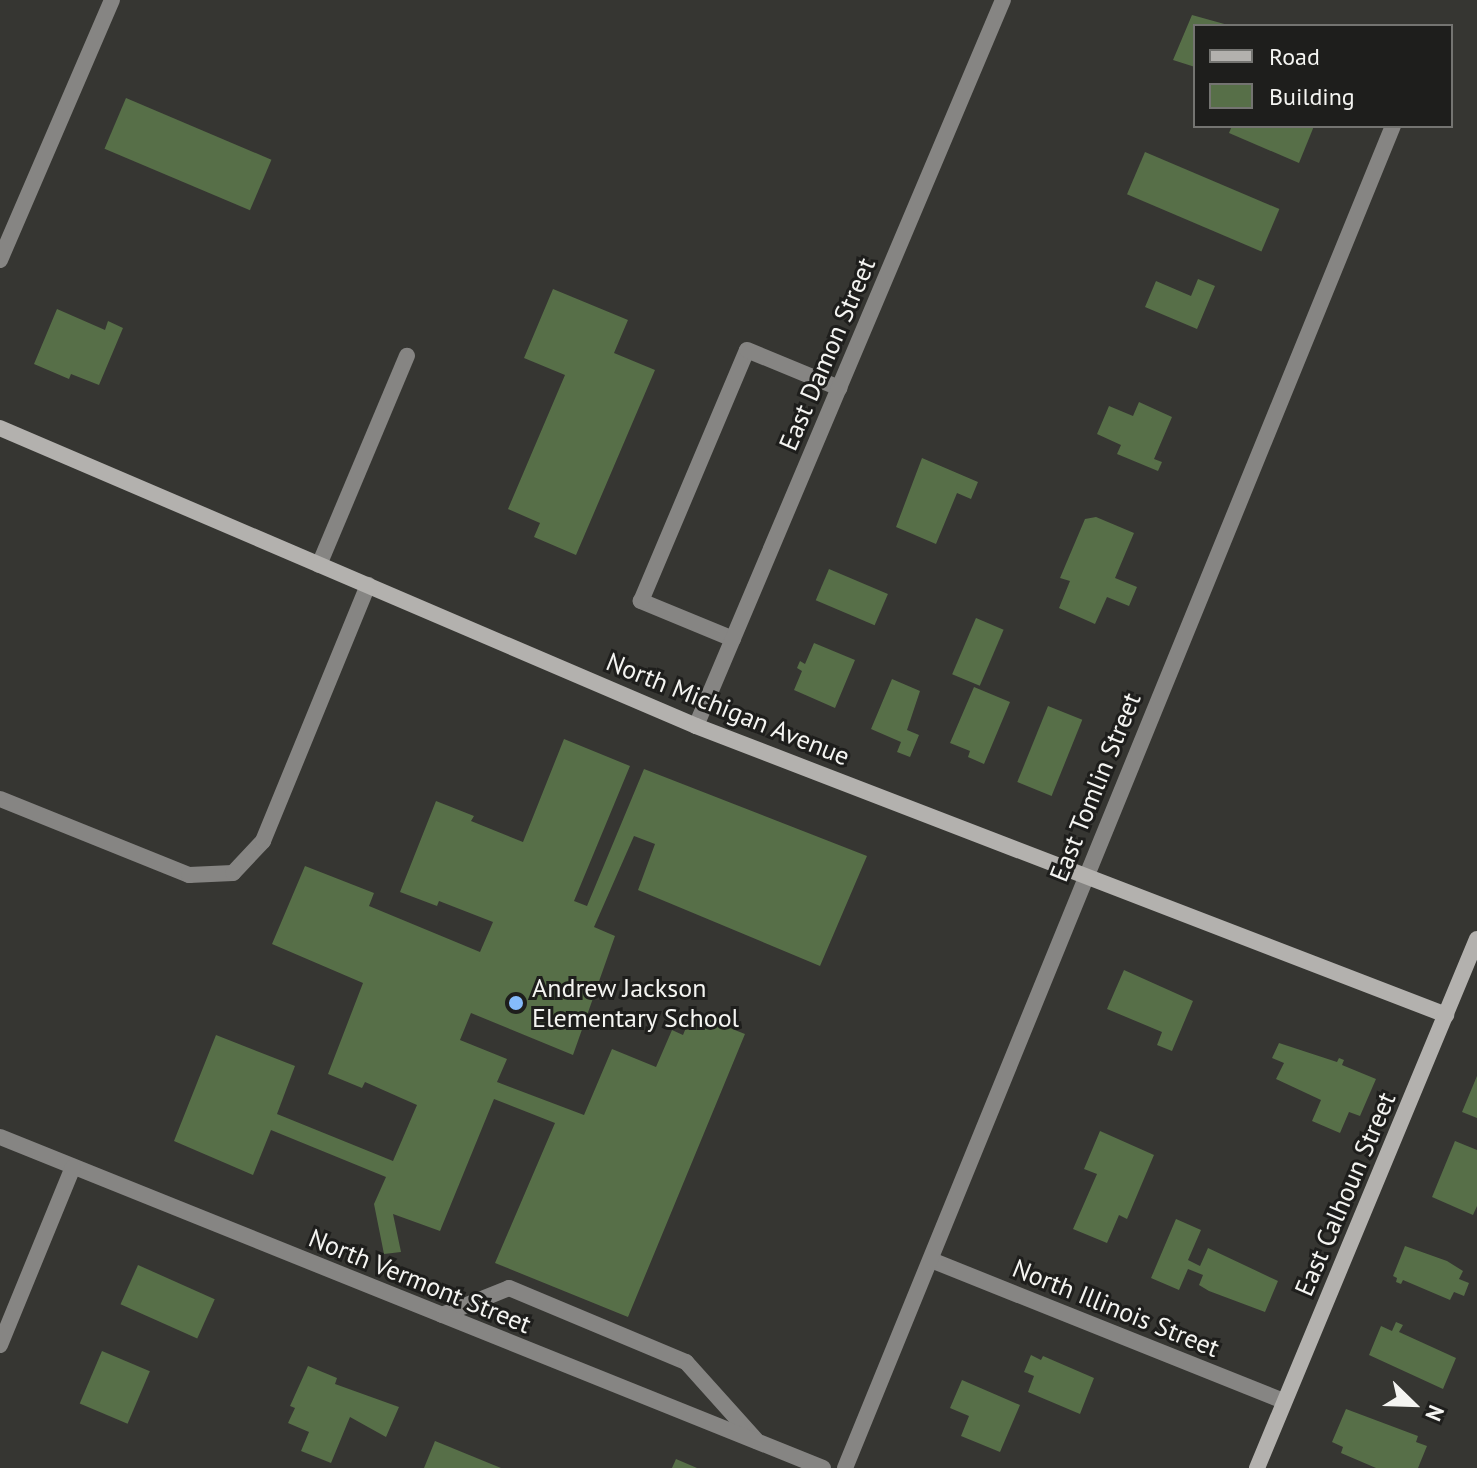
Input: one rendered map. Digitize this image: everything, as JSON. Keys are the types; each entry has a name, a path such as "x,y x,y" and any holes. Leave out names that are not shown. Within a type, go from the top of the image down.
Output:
{"street":[{"path":"0,260 112,0"},
{"name":"East Damon Street","path":"696,726 1003,0"},
{"name":"East Tomlin Street","path":"845,1468 1085,873 1392,128"},
{"path":"733,639 641,601 747,350 839,388"},
{"path":"319,565 407,356"},
{"name":"North Michigan Avenue","path":"0,428 696,726 1085,873 1446,1015"},
{"path":"0,799 189,875 233,873 263,841 368,585"},
{"name":"East Calhoun Street","path":"1257,1468 1477,939"},
{"name":"North Vermont Street","path":"0,1137 823,1468"},
{"path":"0,1345 73,1167"},
{"name":"North Illinois Street","path":"931,1260 1284,1401"},
{"path":"442,1315 509,1288 686,1362 757,1441"}],"building":[{"path":"1192,15 1224,24 1193,24 1193,66 1173,60"},
{"path":"126,98 271,160 250,210 105,149"},
{"path":"1231,128 1313,128 1299,163 1229,133"},
{"path":"1145,152 1279,209 1261,251 1127,194"},
{"path":"1198,279 1215,286 1197,329 1145,307 1156,281 1191,296"},
{"path":"553,289 628,320 614,353 655,370 576,555 534,537 540,523 508,509 565,375 524,358"},
{"path":"57,309 105,330 108,321 123,328 99,385 71,374 69,379 34,364"},
{"path":"1139,402 1172,417 1154,459 1162,462 1158,471 1117,454 1121,445 1097,434 1109,406 1133,416"},
{"path":"922,458 978,482 971,499 957,493 936,544 896,527"},
{"path":"1096,517 1134,533 1115,578 1137,587 1129,606 1107,597 1095,624 1059,608 1070,581 1060,578 1085,519"},
{"path":"829,569 888,594 875,625 816,600"},
{"path":"976,618 1004,630 980,686 952,674"},
{"path":"814,643 855,660 835,708 794,690 802,671 797,668 800,661 805,664"},
{"path":"892,679 920,691 907,730 919,735 910,757 897,752 901,742 871,729"},
{"path":"974,687 1010,702 984,764 968,757 970,751 950,743"},
{"path":"1048,706 1082,720 1052,796 1017,782"},
{"path":"564,739 630,766 574,901 587,906 644,769 867,856 820,966 638,890 655,844 634,836 594,927 615,936 573,1055 471,1013 460,1040 507,1059 497,1082 584,1115 612,1049 656,1067 672,1030 683,1035 692,1013 745,1034 628,1317 495,1263 555,1123 494,1099 440,1231 393,1214 401,1252 384,1254 374,1204 386,1177 271,1130 253,1175 174,1141 216,1035 295,1066 277,1114 393,1161 417,1105 365,1082 362,1088 328,1074 363,983 272,944 305,866 374,893 369,906 480,952 493,922 439,901 437,906 400,892 436,801 474,816 471,821 523,842"},
{"path":"1124,970 1193,1001 1172,1051 1157,1045 1162,1032 1107,1009"},
{"path":"1279,1043 1337,1062 1339,1058 1344,1060 1342,1065 1376,1079 1360,1116 1349,1112 1340,1133 1312,1121 1321,1100 1276,1079 1284,1063 1272,1058"},
{"path":"1477,1076 1477,1118 1462,1112"},
{"path":"1100,1131 1154,1155 1127,1219 1119,1215 1107,1243 1073,1229 1097,1174 1084,1169"},
{"path":"1455,1141 1477,1150 1477,1206 1473,1215 1432,1197"},
{"path":"1176,1219 1201,1230 1188,1260 1200,1266 1208,1248 1278,1281 1265,1312 1209,1291 1199,1285 1203,1275 1188,1269 1179,1290 1151,1278"},
{"path":"1405,1246 1447,1261 1463,1271 1459,1279 1469,1283 1464,1296 1454,1292 1450,1300 1403,1280 1401,1284 1396,1282 1397,1278 1393,1276"},
{"path":"138,1265 215,1299 197,1338 121,1304"},
{"path":"1396,1322 1403,1325 1399,1332 1456,1358 1443,1389 1369,1355 1381,1326 1392,1331"},
{"path":"102,1351 150,1371 128,1424 80,1403"},
{"path":"1031,1355 1041,1360 1043,1356 1094,1378 1080,1414 1028,1392 1034,1376 1024,1372"},
{"path":"308,1366 337,1378 335,1384 399,1407 386,1437 350,1417 331,1463 301,1451 309,1432 288,1423 295,1408 290,1406"},
{"path":"962,1380 1020,1405 1000,1452 961,1436 969,1416 950,1408"},
{"path":"1346,1409 1418,1436 1416,1442 1427,1446 1418,1468 1376,1468 1341,1453 1343,1447 1332,1442"},
{"path":"435,1441 501,1468 424,1468"},
{"path":"676,1459 697,1468 672,1468"}],"place":[{"name":"Andrew Jackson Elementary School","path":"516,1003"}]}
